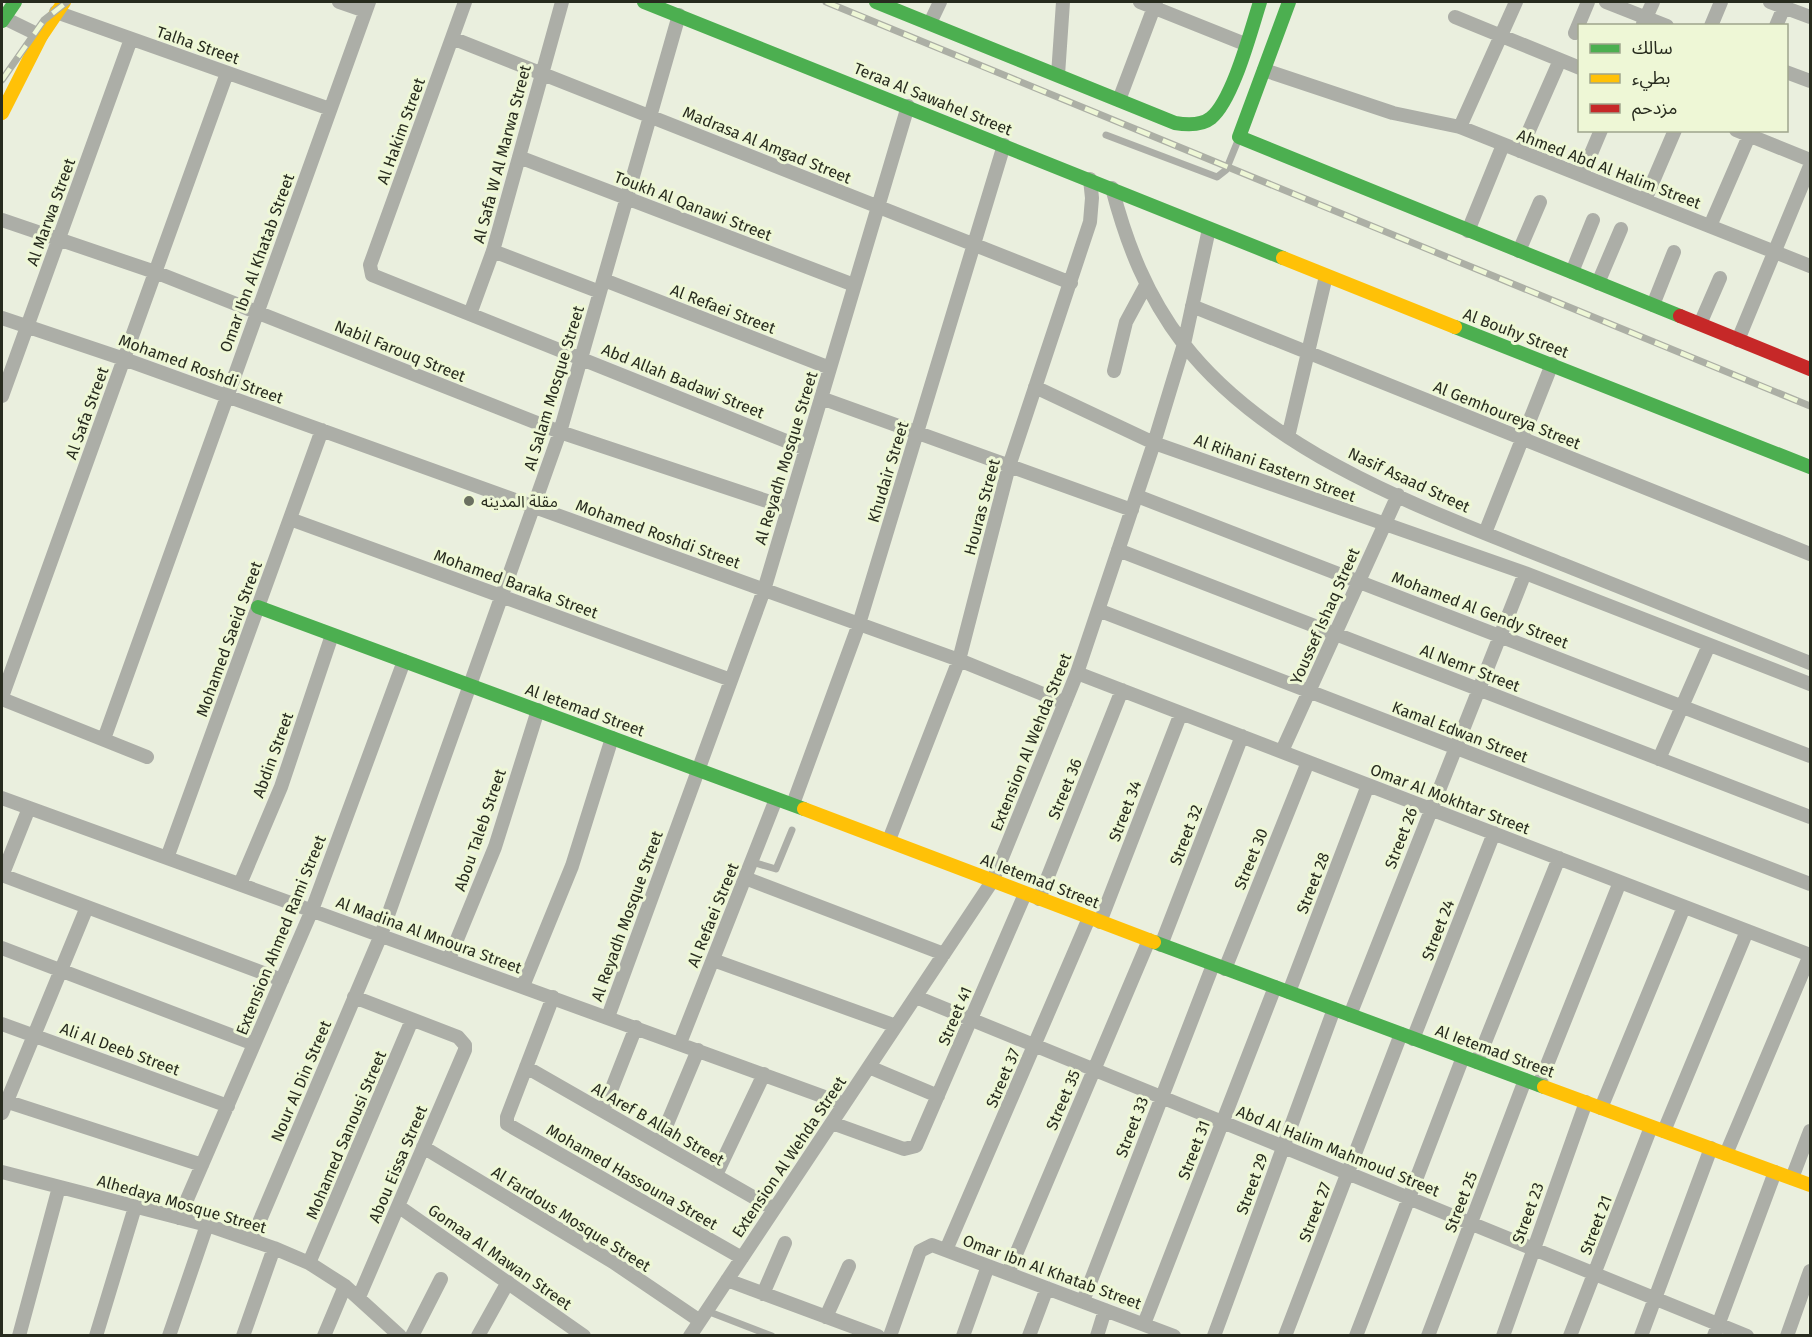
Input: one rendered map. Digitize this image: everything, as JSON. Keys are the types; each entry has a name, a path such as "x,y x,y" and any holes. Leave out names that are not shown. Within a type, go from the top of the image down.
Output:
{"street":[{"path":"15,2 2,19 41,36"},
{"path":"339,2 367,6"},
{"name":"Al Hakim Street","path":"370,272 370,265 465,2"},
{"name":"Al Safa W Al Marwa Street","path":"470,314 493,251 562,2"},
{"name":"Teraa Al Sawahel Street","path":"644,2 1090,179 1209,229"},
{"path":"876,2 1175,123 1195,125 1213,117 1224,100 1260,2"},
{"path":"930,23 940,2"},
{"path":"1058,75 1063,2"},
{"path":"1140,2 1155,4 1245,44"},
{"path":"1289,2 1239,137 1738,340 1809,365"},
{"path":"1460,127 1516,2"},
{"path":"1579,24 1588,2"},
{"path":"1605,2 1645,21 1653,2"},
{"path":"1712,24 1721,2"},
{"path":"1770,2 1810,17"},
{"path":"1119,100 1155,4"},
{"name":"Omar Ibn Al Khatab Street","path":"104,739 367,6"},
{"path":"2,113 41,36 60,7"},
{"name":"Talha Street","path":"60,7 131,39 330,109"},
{"path":"1777,24 1784,7"},
{"name":"Al Salam Mosque Street","path":"381,935 560,432 679,15"},
{"path":"1455,17 1578,67"},
{"path":"1575,33 1578,26"},
{"name":"Madrasa Al Amgad Street","path":"452,38 1071,283"},
{"name":"Al Marwa Street","path":"2,396 131,39"},
{"path":"1520,151 1560,60"},
{"name":"Ahmed Abd Al Halim Street","path":"1264,70 1393,113 1460,127 1810,266"},
{"name":"Al Safa Street","path":"2,698 227,73"},
{"path":"1788,73 1810,81"},
{"name":"Al Reyadh Mosque Street","path":"608,1017 764,590 908,106"},
{"path":"1582,175 1600,132"},
{"path":"1645,200 1674,132"},
{"path":"1710,226 1742,133 1810,160"},
{"name":"Khudair Street","path":"793,804 859,624 1004,145"},
{"path":"1468,231 1503,145"},
{"name":"Toukh Al Qanawi Street","path":"519,157 855,285"},
{"path":"1738,340 1810,166"},
{"name":"Houras Street","path":"890,840 959,660 1009,466 1090,222 1092,198 1090,179"},
{"name":"Nasif Asaad Street","path":"1112,188 1124,232 1146,285 1184,344 1231,393 1288,437 1357,477 1485,533 1810,663"},
{"path":"1519,251 1540,202"},
{"name":"Nabil Farouq Street","path":"2,220 155,272 560,432 788,508"},
{"path":"1572,272 1593,220"},
{"name":"Al Bouhy Street","path":"1209,229 1810,467"},
{"name":"Extension Al Wehda Street","path":"690,1335 993,880 1077,673 1137,496 1184,344 1209,229"},
{"path":"1598,283 1621,229"},
{"name":"Al Refaei Street","path":"493,251 602,286 830,368"},
{"path":"1653,305 1674,252"},
{"name":"Abd Allah Badawi Street","path":"370,272 375,277 806,449"},
{"path":"1288,437 1326,276"},
{"path":"1700,324 1720,278"},
{"path":"1114,371 1125,322 1146,285"},
{"name":"Al Gemhoureya Street","path":"1192,306 1810,554"},
{"name":"Mohamed Roshdi Street","path":"2,318 124,359 959,660 1065,703"},
{"path":"1485,533 1552,364"},
{"name":"Al Rihani Eastern Street","path":"1035,387 1154,443 1384,524"},
{"path":"821,398 1132,510"},
{"name":"Mohamed Saeid Street","path":"167,858 322,430"},
{"name":"Youssef Ishaq Street","path":"1282,752 1398,495"},
{"name":"Mohamed Al Gendy Street","path":"1137,496 1810,756"},
{"name":"Mohamed Baraka Street","path":"290,519 731,680"},
{"path":"1384,524 1525,573 1810,684"},
{"name":"Al Nemr Street","path":"1118,550 1810,817"},
{"name":"Street 26","path":"1350,1015 1525,573"},
{"name":"Al Ietemad Street","path":"258,607 890,840 1155,943 1810,1185"},
{"name":"Kamal Edwan Street","path":"1098,610 1810,884"},
{"name":"Abdin Street","path":"240,884 281,787 332,635"},
{"path":"1659,759 1709,645"},
{"name":"Extension Ahmed Rami Street","path":"179,1218 312,910 404,661"},
{"name":"Omar Al Mokhtar Street","path":"1077,673 1810,955"},
{"name":"Street 36","path":"1039,899 1122,690"},
{"path":"2,698 147,757"},
{"name":"Abou Taleb Street","path":"449,959 495,847 538,710"},
{"name":"Street 34","path":"1095,920 1181,713"},
{"name":"Street 32","path":"1155,943 1242,736"},
{"path":"523,986 572,866 612,738"},
{"name":"Street 30","path":"1219,967 1308,762"},
{"name":"Street 28","path":"1288,992 1368,784"},
{"name":"Al Madina Al Mnoura Street","path":"2,798 844,1104"},
{"name":"Al Refaei Street","path":"680,1043 776,799"},
{"path":"29,808 2,875 282,980"},
{"name":"Street 24","path":"1407,1036 1494,833"},
{"path":"1477,1062 1559,858"},
{"path":"745,878 944,954"},
{"path":"1539,1085 1620,882"},
{"name":"Street 41","path":"832,1123 904,1149 912,1149 918,1142 1025,894"},
{"path":"1600,1108 1684,906"},
{"path":"87,907 3,1105 202,1166"},
{"name":"Street 37","path":"946,1250 1035,1045 1095,920"},
{"name":"Street 21","path":"1570,1335 1594,1274 1747,931"},
{"name":"Nour Al Din Street","path":"252,1239 381,935"},
{"name":"Street 35","path":"1008,1273 1095,1070 1155,943"},
{"path":"2,948 254,1044"},
{"path":"1726,1154 1810,955"},
{"path":"713,960 896,1026"},
{"name":"Street 33","path":"1083,1301 1161,1097 1219,967"},
{"name":"Street 31","path":"1144,1324 1275,987"},
{"path":"354,997 412,1020"},
{"path":"526,1067 553,997"},
{"name":"Abd Al Halim Mahmoud Street","path":"916,997 1655,1298 1716,1330 1747,1335"},
{"name":"Street 29","path":"1214,1335 1334,1009"},
{"name":"Abou Eissa Street","path":"359,1297 465,1050 465,1044 458,1037 412,1020"},
{"name":"Mohamed Sanousi Street","path":"309,1263 412,1020"},
{"name":"Ali Al Deeb Street","path":"2,1024 228,1106"},
{"path":"603,1111 636,1027"},
{"name":"Street 27","path":"1285,1335 1348,1173 1407,1036"},
{"path":"659,1143 698,1050"},
{"path":"1356,1335 1462,1057"},
{"name":"Al Aref B Allah Street","path":"526,1067 774,1209"},
{"name":"Mohamed Hassouna Street","path":"526,1067 507,1124 742,1258"},
{"path":"869,1067 938,1096"},
{"path":"716,1175 764,1074"},
{"name":"Street 25","path":"1428,1335 1525,1080"},
{"name":"Street 23","path":"1503,1335 1586,1102"},
{"path":"1792,1178 1810,1131"},
{"name":"Al Fardous Mosque Street","path":"423,1147 704,1316"},
{"path":"1641,1335 1711,1148"},
{"name":"Alhedaya Mosque Street","path":"2,1172 207,1225 252,1239 309,1263 345,1286 402,1335"},
{"path":"1716,1330 1775,1172"},
{"path":"19,1335 59,1187"},
{"name":"Gomaa Al Mawan Street","path":"398,1206 584,1335"},
{"path":"96,1335 135,1207"},
{"path":"169,1335 207,1225"},
{"path":"764,1294 785,1244"},
{"name":"Omar Ibn Al Khatab Street","path":"890,1335 920,1251 932,1245 1172,1335"},
{"path":"243,1335 274,1248"},
{"path":"826,1317 849,1266"},
{"path":"963,1335 988,1266"},
{"path":"1787,1335 1810,1270"},
{"path":"402,1335 441,1280"},
{"path":"727,1280 870,1334"},
{"path":"478,1335 508,1282"},
{"path":"324,1335 345,1286"},
{"path":"1029,1335 1047,1288"},
{"path":"1097,1335 1105,1310"}],"lane":[{"path":"1106,135 1217,177 1226,170 1239,137"},
{"path":"752,862 776,869 792,830"},
{"path":"704,1316 772,1335"}],"railway":[{"path":"2,80 44,20 67,2"},
{"path":"826,2 1810,406"}],"traffic: fast":[{"path":"2,21 15,2"},
{"path":"644,2 1283,258"},
{"path":"876,2 1175,123 1189,124 1198,124 1211,118 1227,96 1260,2"},
{"path":"1289,2 1239,137 1680,316"},
{"path":"1455,327 1810,467"},
{"path":"258,607 804,809"},
{"path":"1154,942 1544,1087"}],"traffic: slow":[{"path":"2,113 41,36 64,2"},
{"path":"1283,258 1455,327"},
{"path":"804,809 1154,942"},
{"path":"1544,1087 1810,1185"}],"traffic: jam":[{"path":"1680,316 1810,369"}],"place":[{"name":"مقلة المدينه","path":"469,501"}]}
